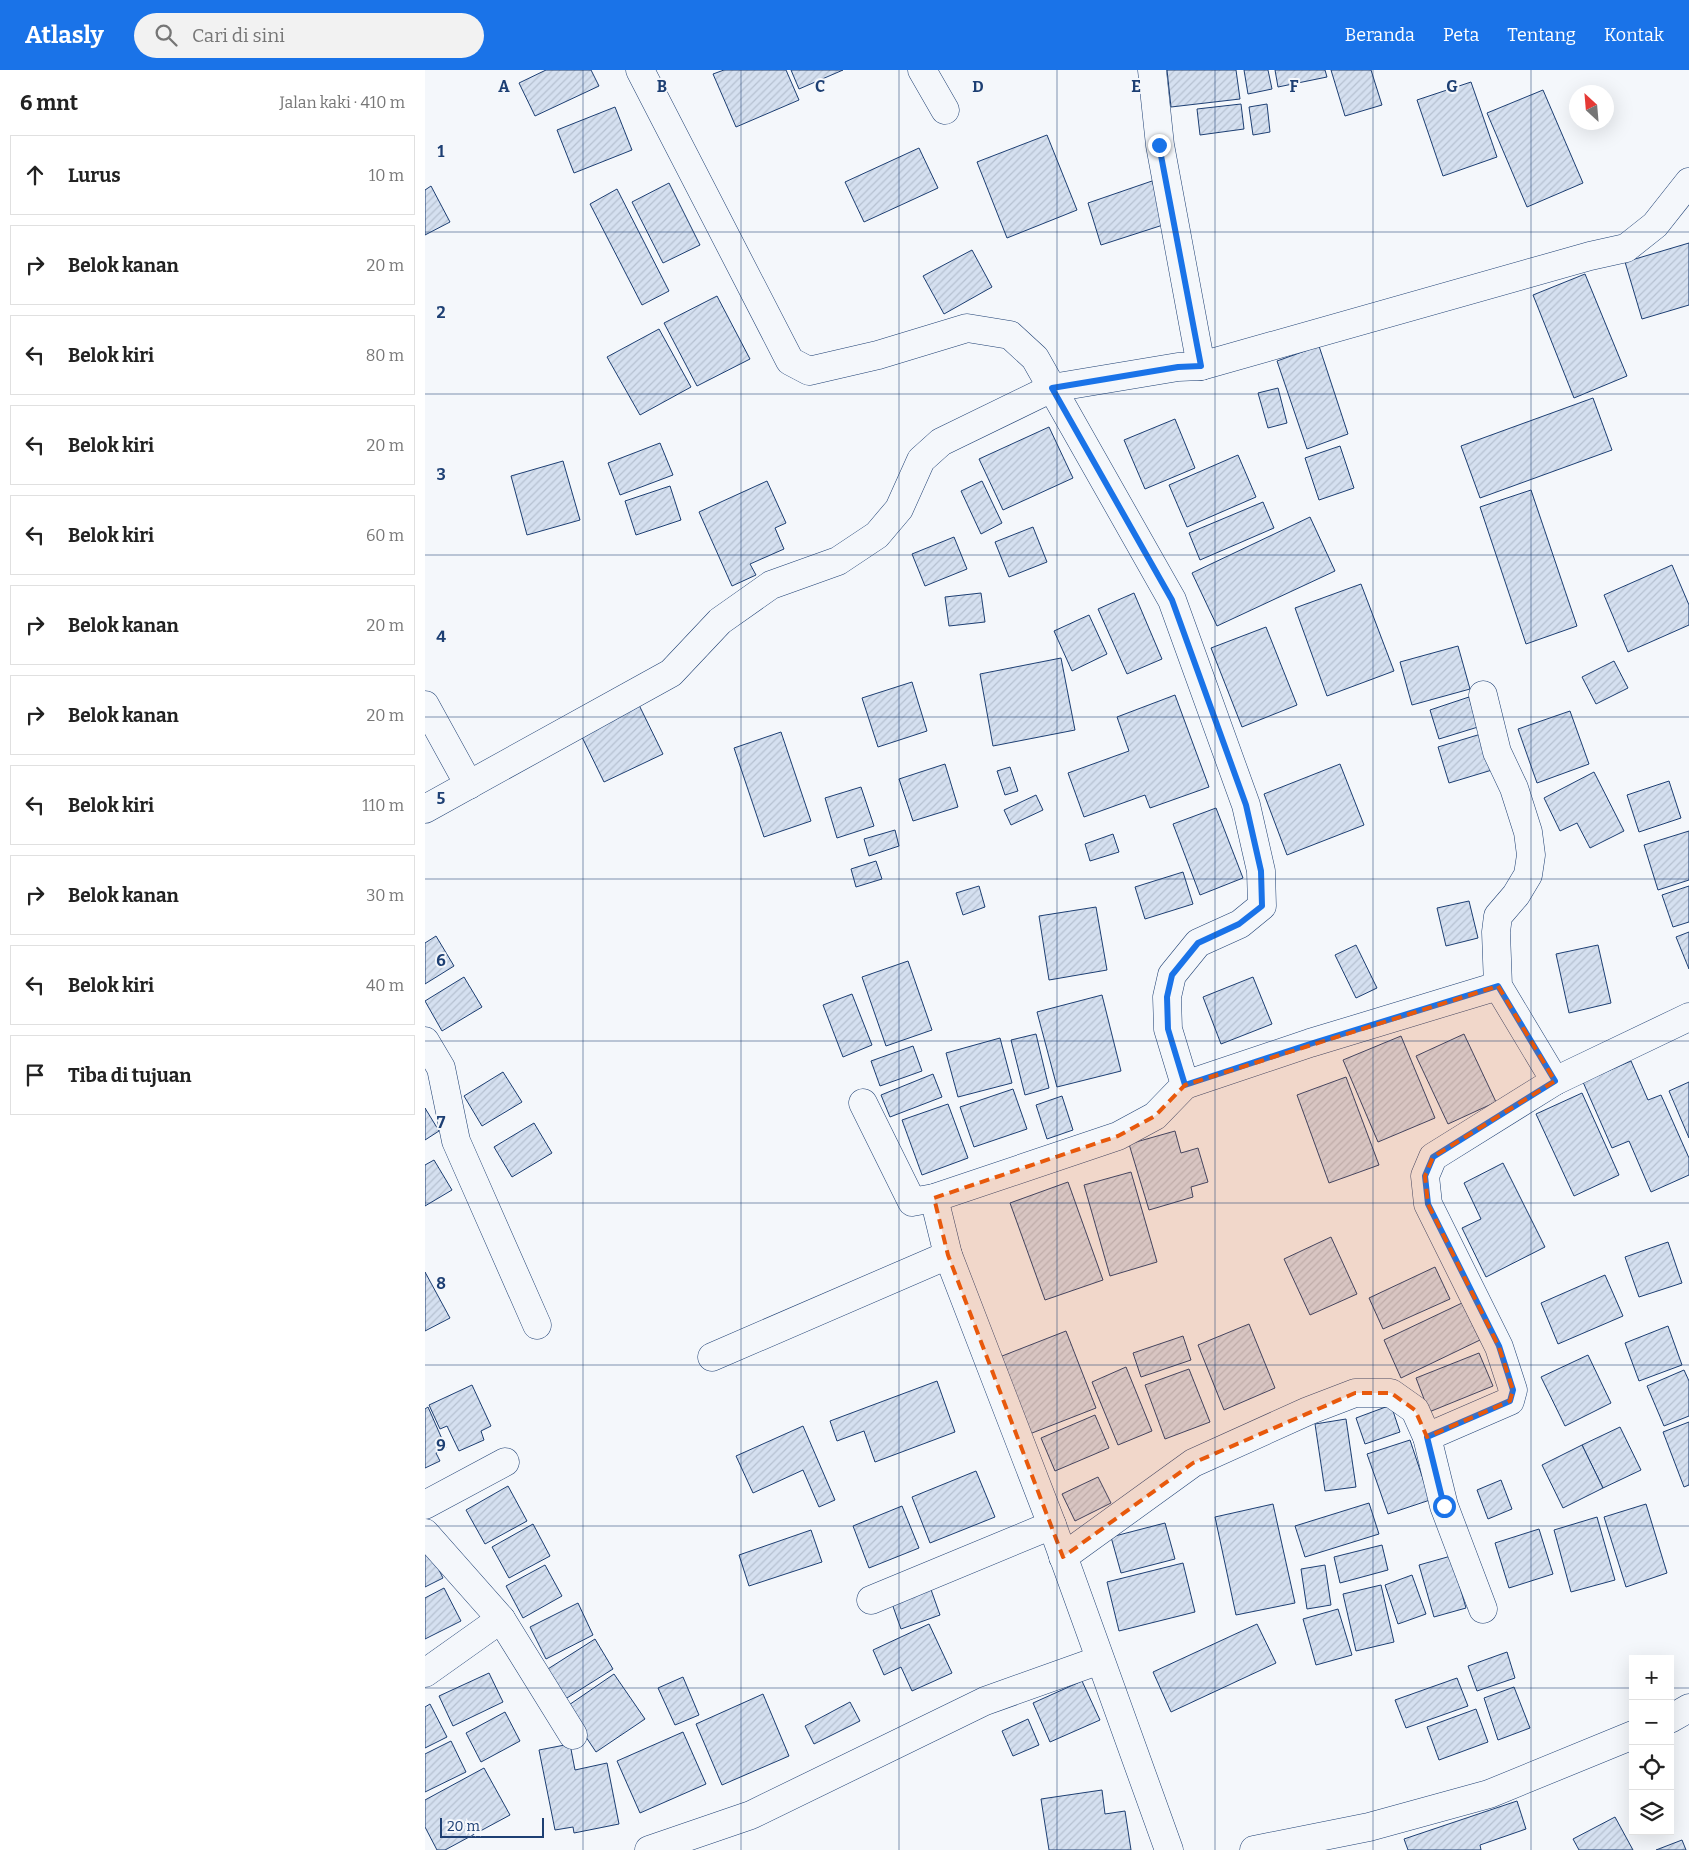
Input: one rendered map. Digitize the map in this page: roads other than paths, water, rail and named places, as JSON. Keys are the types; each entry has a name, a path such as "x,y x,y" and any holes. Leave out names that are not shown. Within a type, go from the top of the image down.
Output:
{"street":[{"path":"640,70 790,360 809,371 877,355 967,328 1010,335 1035,358 1172,600 1246,805 1261,871 1262,906 1239,924 1198,943 1172,975 1167,997 1168,1029 1185,1085"},
{"path":"922,70 945,110"},
{"path":"1152,70 1159,145 1201,366"},
{"path":"425,809 671,673 720,621 771,585 838,561 877,535 899,509 921,460 941,442 1052,388 1178,367 1201,366 1590,256 1625,248 1655,225 1689,182"},
{"path":"1483,694 1497,752 1514,788 1528,832 1531,855 1528,875 1498,916 1496,932 1498,986 1555,1081"},
{"path":"425,705 469,785"},
{"path":"863,1103 912,1202 934,1198 1118,1136 1155,1116 1185,1085 1498,986"},
{"path":"1427,1437 1510,1401 1513,1390 1499,1346 1428,1204 1425,1176 1433,1157 1555,1081 1689,1018"},
{"path":"425,1041 441,1068 456,1141 537,1324"},
{"path":"934,1198 948,1255 1052,1525 1166,1848"},
{"path":"712,1357 948,1255"},
{"path":"1063,1557 1193,1463 1307,1411 1355,1393 1391,1393 1415,1410 1427,1437 1444,1506 1483,1609"},
{"path":"425,1505 505,1462"},
{"path":"871,1600 1052,1525"},
{"path":"425,1533 501,1619 573,1735"},
{"path":"425,1673 501,1619"},
{"path":"649,1850 751,1815 985,1701 1100,1660"},
{"path":"1674,1717 1689,1708"},
{"path":"1254,1850 1372,1838 1489,1794 1629,1737"}]}
